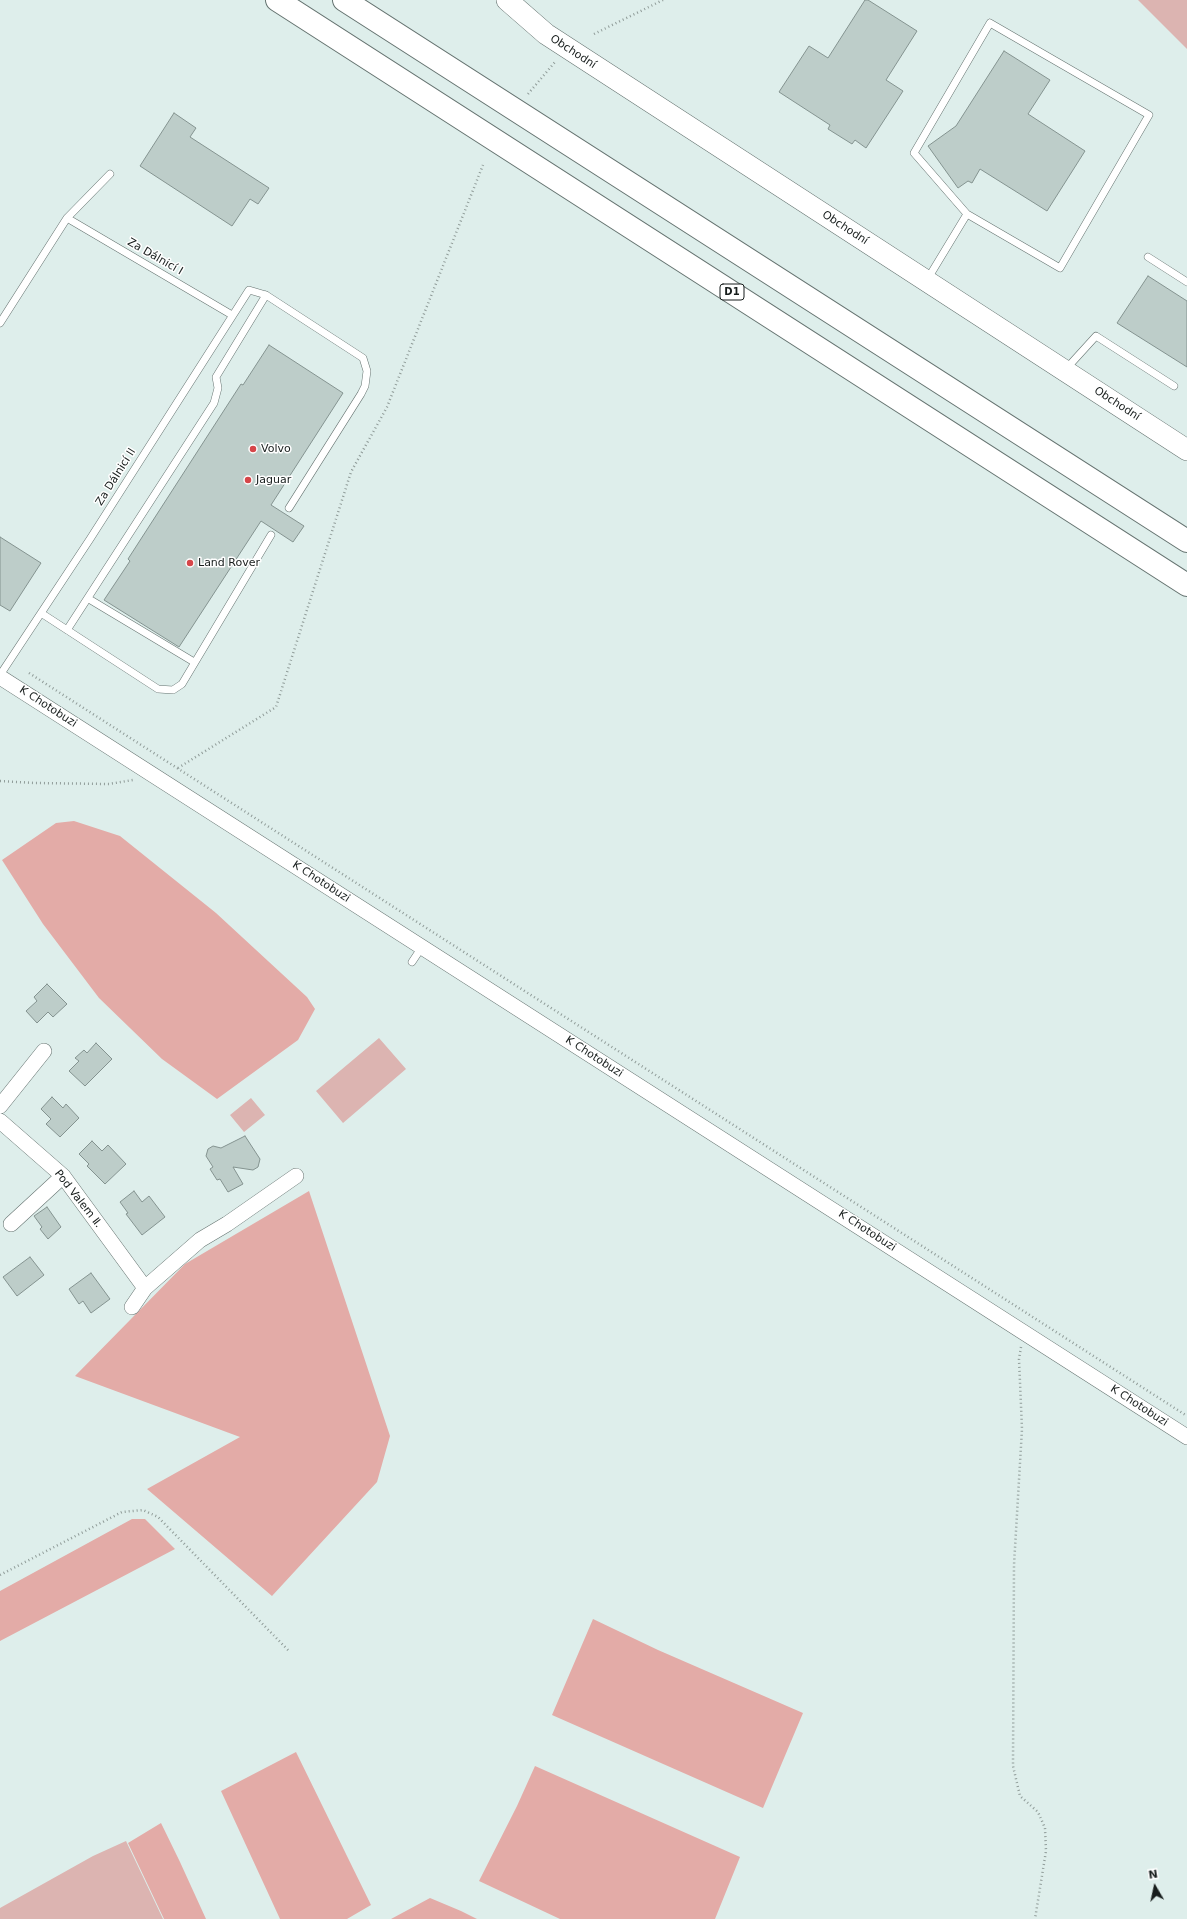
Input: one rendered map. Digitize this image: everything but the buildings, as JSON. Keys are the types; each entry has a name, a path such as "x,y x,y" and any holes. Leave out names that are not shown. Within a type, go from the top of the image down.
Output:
{"highway":[{"name":"D1","path":"277,0 1187,585"},
{"path":"344,0 1187,541"}],"street":[{"name":"Obchodní","path":"507,0 546,34 1187,450"},
{"name":"K Chotobuzi","path":"0,676 1187,1437"},
{"path":"0,1106 44,1051"},
{"name":"Pod Valem Ⅱ.","path":"0,1121 63,1176 145,1288"},
{"path":"11,1224 63,1176"},
{"path":"132,1307 145,1288 200,1240 227,1224 296,1176"}],"lane":[{"path":"990,23 1149,115 1060,268 967,214 914,153 990,23"},
{"path":"0,323 66,218 110,174"},
{"path":"926,281 967,214"},
{"name":"Za Dálnicí I","path":"66,218 232,315"},
{"path":"1148,257 1187,282"},
{"name":"Za Dálnicí II","path":"0,676 90,539 249,290 266,295"},
{"path":"67,630 89,599 214,403 218,388 216,377 266,295 363,358 367,371 365,386 361,394 289,508"},
{"path":"1064,370 1096,336 1174,386"},
{"path":"41,613 158,689 173,690 182,684 271,535"},
{"path":"89,599 194,662"},
{"path":"412,962 422,947"}],"path":[{"path":"594,34 663,0"},
{"path":"528,94 555,62"},
{"path":"178,768 276,707 351,472 387,407 483,165"},
{"path":"28,673 1187,1416"},
{"path":"0,781 109,784 131,781 148,771"},
{"path":"1035,1919 1046,1851 1045,1828 1038,1812 1020,1796 1013,1766 1013,1747 1014,1565 1022,1412 1019,1360 1021,1346 1038,1320"},
{"path":"0,1575 122,1512 143,1510 158,1517 288,1651"}],"shaded area":[{"path":"1138,0 1187,0 1187,49"},
{"path":"74,821 120,836 216,913 307,997 315,1009 298,1040 217,1099 162,1059 99,998 43,924 2,860 56,823"},
{"path":"379,1038 406,1069 343,1123 316,1091"},
{"path":"251,1098 265,1115 244,1132 230,1115"},
{"path":"309,1191 390,1436 377,1482 272,1596 147,1489 240,1437 75,1376 185,1264"},
{"path":"132,1519 145,1519 175,1549 0,1641 0,1591"},
{"path":"593,1619 658,1650 803,1713 763,1808 552,1715"},
{"path":"296,1752 371,1905 347,1919 280,1919 221,1791"},
{"path":"535,1766 740,1857 715,1919 560,1919 479,1881 517,1806"},
{"path":"161,1823 206,1919 164,1919 128,1843"},
{"path":"126,1841 163,1919 0,1919 0,1908 93,1856"},
{"path":"430,1898 461,1911 477,1919 391,1919"}],"place":[{"name":"Volvo","path":"253,449"},
{"name":"Jaguar","path":"248,480"},
{"name":"Land Rover","path":"190,563"}]}
